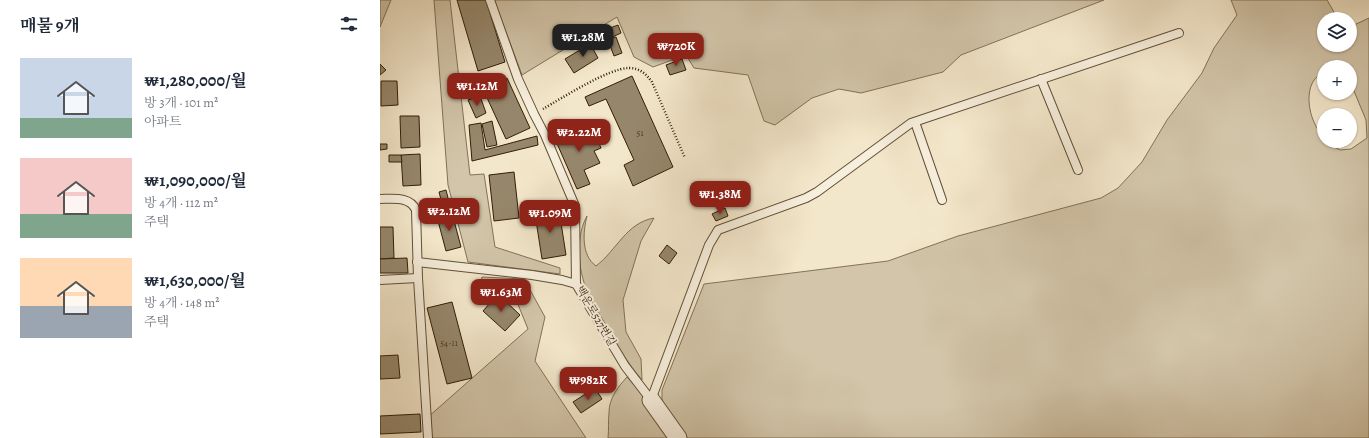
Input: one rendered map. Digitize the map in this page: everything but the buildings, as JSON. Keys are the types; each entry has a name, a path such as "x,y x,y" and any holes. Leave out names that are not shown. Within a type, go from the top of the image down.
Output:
{"street":[{"name":"백운로527번길","path":"651,400 678,438"}],"lane":[{"name":"백운로527번길","path":"490,0 518,79 545,135 575,206 576,284 625,366 651,400"},
{"path":"651,400 709,245 713,236 718,230 806,198 817,192 904,128 915,122 1179,33"},
{"path":"1041,80 1078,170"},
{"path":"915,122 942,200"},
{"path":"380,199 405,199 410,202 416,210 417,262 428,438"},
{"path":"417,262 532,275 576,284"},
{"path":"380,280 418,278"}],"path":[{"path":"534,114 609,73 629,68 638,69 645,73 652,82 684,158"}],"shaded area":[{"path":"380,0 391,0 380,27"},
{"path":"434,0 450,0 470,175 484,174 495,247 560,268 560,274 468,262 448,185"},
{"path":"494,0 1104,0 961,55 943,72 861,93 839,89 812,98 775,125 764,121 748,75 694,68 686,55 653,67 634,57 617,17 522,75"},
{"path":"1231,0 1327,0 1334,12 1317,12 1317,52 1357,52 1357,24 1369,18 1369,438 684,438 662,406 662,390 704,284 888,261 958,236 1101,198 1118,188 1142,162 1167,120 1202,73 1214,48 1237,15","holes":["1317,60 1357,60 1357,98 1366,120 1367,138 1357,145 1357,148 1340,150 1336,148 1317,148 1317,128 1312,116 1309,101 1311,87 1313,81 1317,77"]},
{"path":"587,216 584,243 588,256 596,266 636,225 654,218 641,241 623,300 626,332 641,359 642,380 625,358 604,324 588,294 584,283 581,273 579,249 581,232"},
{"path":"482,277 524,279 545,317 535,361 586,438 429,438 428,417 528,329 515,297 481,281"},
{"path":"627,377 648,400 674,438 608,438 609,408 612,398"}]}
